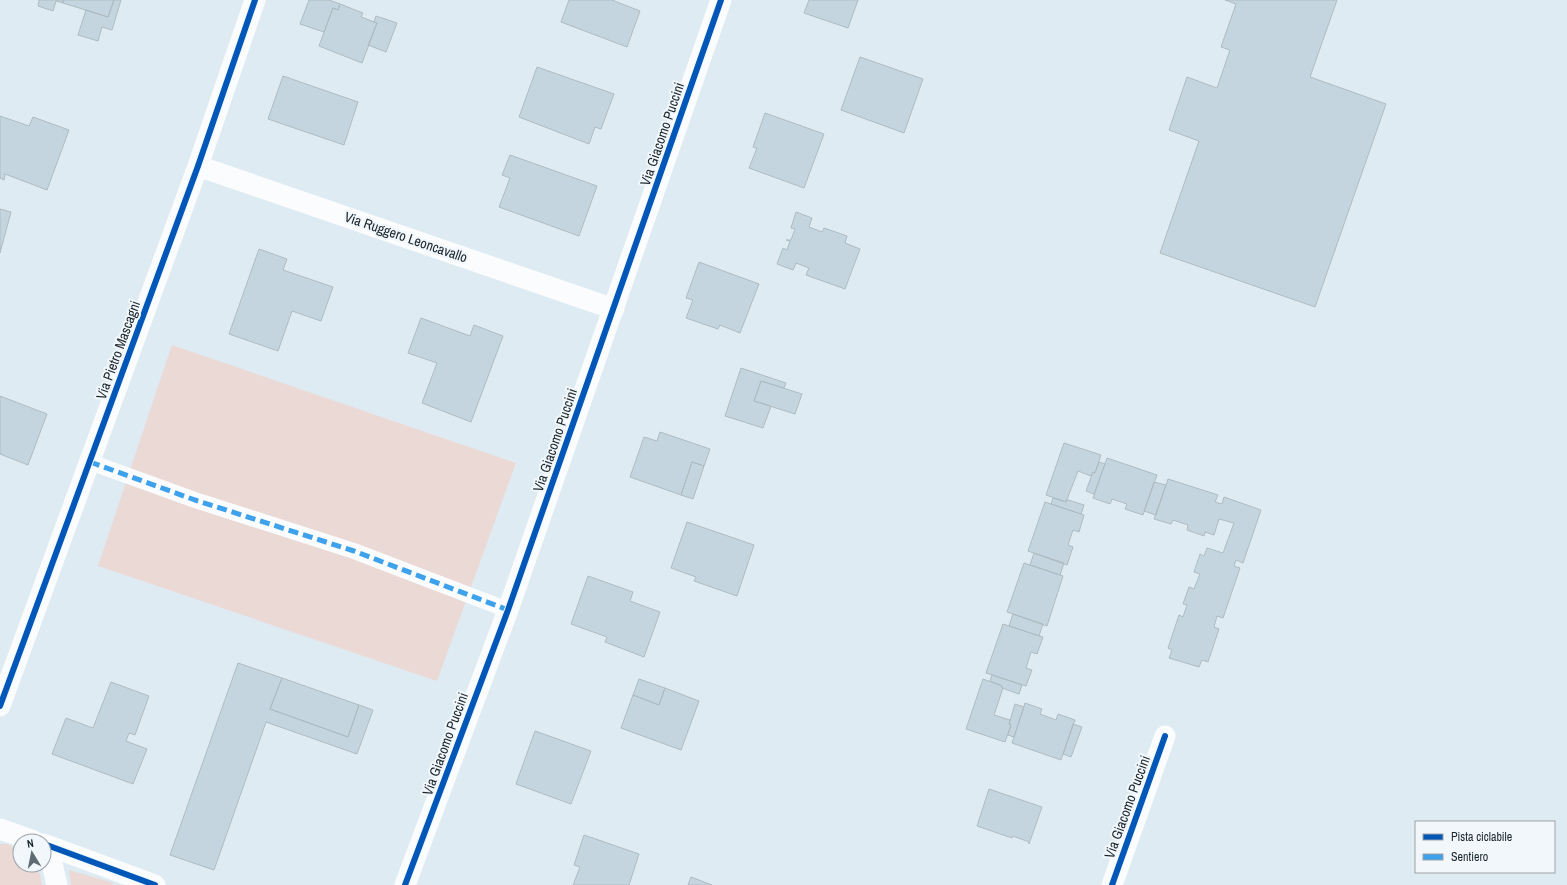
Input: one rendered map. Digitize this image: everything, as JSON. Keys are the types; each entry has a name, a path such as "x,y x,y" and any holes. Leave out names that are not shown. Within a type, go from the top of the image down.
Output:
{"street":[{"name":"Via Pietro Mascagni","path":"0,706 198,166 255,0"},
{"name":"Via Giacomo Puccini","path":"405,885 508,610 721,0"},
{"name":"Via Ruggero Leoncavallo","path":"198,166 614,309"},
{"path":"90,462 195,500 354,551 508,610"},
{"name":"Via Giacomo Puccini","path":"1112,885 1165,736"},
{"path":"0,829 12,833"},
{"path":"52,848 142,883"},
{"path":"52,871 57,885"}],"shaded area":[{"path":"172,345 516,463 437,681 98,566"},
{"path":"0,844 7,844 12,846 12,873 39,873 42,885 0,885"},
{"path":"69,870 114,883 111,885 71,885"}],"building":[{"path":"39,0 63,0 63,3 56,1 53,11 38,6"},
{"path":"63,0 114,0 108,17 63,3"},
{"path":"114,0 121,0 112,30 102,27 98,41 78,35 86,10 108,17"},
{"path":"309,0 329,0 340,4 338,10 333,8 324,32 300,24"},
{"path":"569,0 612,0 640,11 627,47 561,22"},
{"path":"809,0 858,0 848,28 804,13"},
{"path":"1225,0 1337,0 1310,77 1386,104 1315,307 1160,253 1199,141 1169,130 1187,77 1217,88 1230,50 1221,47 1236,4"},
{"path":"340,4 363,13 361,17 377,23 362,63 319,46 333,8 338,10"},
{"path":"376,16 397,23 386,52 368,45 377,23 374,22"},
{"path":"860,57 923,79 904,133 841,110"},
{"path":"537,67 614,94 601,129 595,127 589,144 519,117"},
{"path":"283,76 358,102 344,145 268,119"},
{"path":"765,113 824,134 804,188 749,168 757,148 753,147"},
{"path":"0,116 29,126 33,117 69,130 47,190 5,174 4,180 0,178"},
{"path":"510,155 597,186 579,236 499,207 510,178 502,175"},
{"path":"0,209 11,212 0,253"},
{"path":"796,212 812,218 809,227 822,232 824,228 847,236 845,243 860,249 845,289 806,275 809,268 796,263 793,270 777,264 783,248 787,250 790,241 786,240 791,240 795,229 791,228"},
{"path":"259,249 287,259 283,270 333,287 321,321 292,311 278,351 229,334"},
{"path":"699,262 759,284 740,333 720,325 718,329 686,318 693,300 686,298"},
{"path":"421,318 470,336 474,325 503,336 471,422 422,403 437,363 408,353"},
{"path":"741,368 786,383 784,388 761,381 754,401 771,406 763,428 725,416"},
{"path":"761,381 802,394 795,414 754,401"},
{"path":"0,396 47,414 28,465 0,454"},
{"path":"660,432 710,449 704,466 692,462 681,495 630,477 644,437 657,441"},
{"path":"1064,443 1101,455 1095,473 1093,472 1091,476 1078,471 1066,502 1046,495"},
{"path":"1107,458 1157,475 1143,515 1125,509 1127,504 1112,499 1110,504 1093,498"},
{"path":"692,462 704,466 693,499 681,495"},
{"path":"1099,462 1105,464 1094,494 1086,491 1093,472 1095,473"},
{"path":"1168,479 1218,495 1215,502 1222,504 1224,497 1261,510 1243,563 1236,560 1234,566 1240,568 1223,618 1217,616 1214,627 1219,629 1208,662 1202,660 1199,667 1169,658 1172,650 1168,648 1179,615 1183,617 1187,605 1183,604 1189,587 1194,589 1200,574 1194,572 1200,554 1204,556 1207,548 1223,553 1234,523 1219,519 1214,535 1205,532 1204,536 1187,530 1188,525 1173,520 1171,524 1154,519"},
{"path":"1154,482 1166,485 1156,515 1144,511"},
{"path":"1053,498 1066,502 1066,500 1068,500 1084,505 1081,514 1051,504"},
{"path":"1045,502 1084,515 1079,532 1073,530 1068,545 1073,547 1067,565 1028,551"},
{"path":"687,522 754,545 737,596 694,581 696,577 671,568"},
{"path":"1034,553 1064,563 1060,575 1030,565"},
{"path":"1024,563 1063,576 1047,626 1007,612"},
{"path":"588,576 633,592 630,601 660,612 644,657 605,642 607,637 571,624"},
{"path":"1013,614 1043,624 1039,636 1009,626"},
{"path":"1003,624 1043,637 1037,654 1031,652 1026,668 1032,670 1026,686 986,673"},
{"path":"238,663 282,678 270,709 348,737 359,705 373,710 357,754 266,722 214,870 170,855"},
{"path":"992,675 1022,685 1019,694 1002,688 1002,686 990,681"},
{"path":"282,678 359,705 348,737 270,709"},
{"path":"639,679 665,688 659,705 633,695"},
{"path":"983,679 1002,686 1003,688 994,715 1010,720 1009,724 1011,725 1005,742 966,729"},
{"path":"111,682 149,696 135,735 129,733 126,741 147,749 133,784 52,754 66,718 93,728"},
{"path":"665,688 699,701 681,750 621,728 633,695 659,705"},
{"path":"1025,703 1042,709 1040,714 1056,720 1058,714 1075,720 1061,760 1012,743"},
{"path":"1015,704 1024,707 1014,737 1008,735 1011,725 1009,724"},
{"path":"1073,724 1082,727 1071,757 1063,754"},
{"path":"535,731 591,751 571,804 516,784"},
{"path":"989,789 1042,807 1029,844 1029,842 1013,836 1012,838 977,826"},
{"path":"584,835 639,854 629,885 573,885 580,867 574,865"},
{"path":"691,877 712,885 688,885"}],"marked path":[{"path":"90,462 195,500 354,551 508,610"}],"cycle path":[{"path":"0,706 198,166 255,0"},
{"path":"405,885 508,610 721,0"},
{"path":"1112,885 1165,736"},
{"path":"52,847 155,885"}]}
